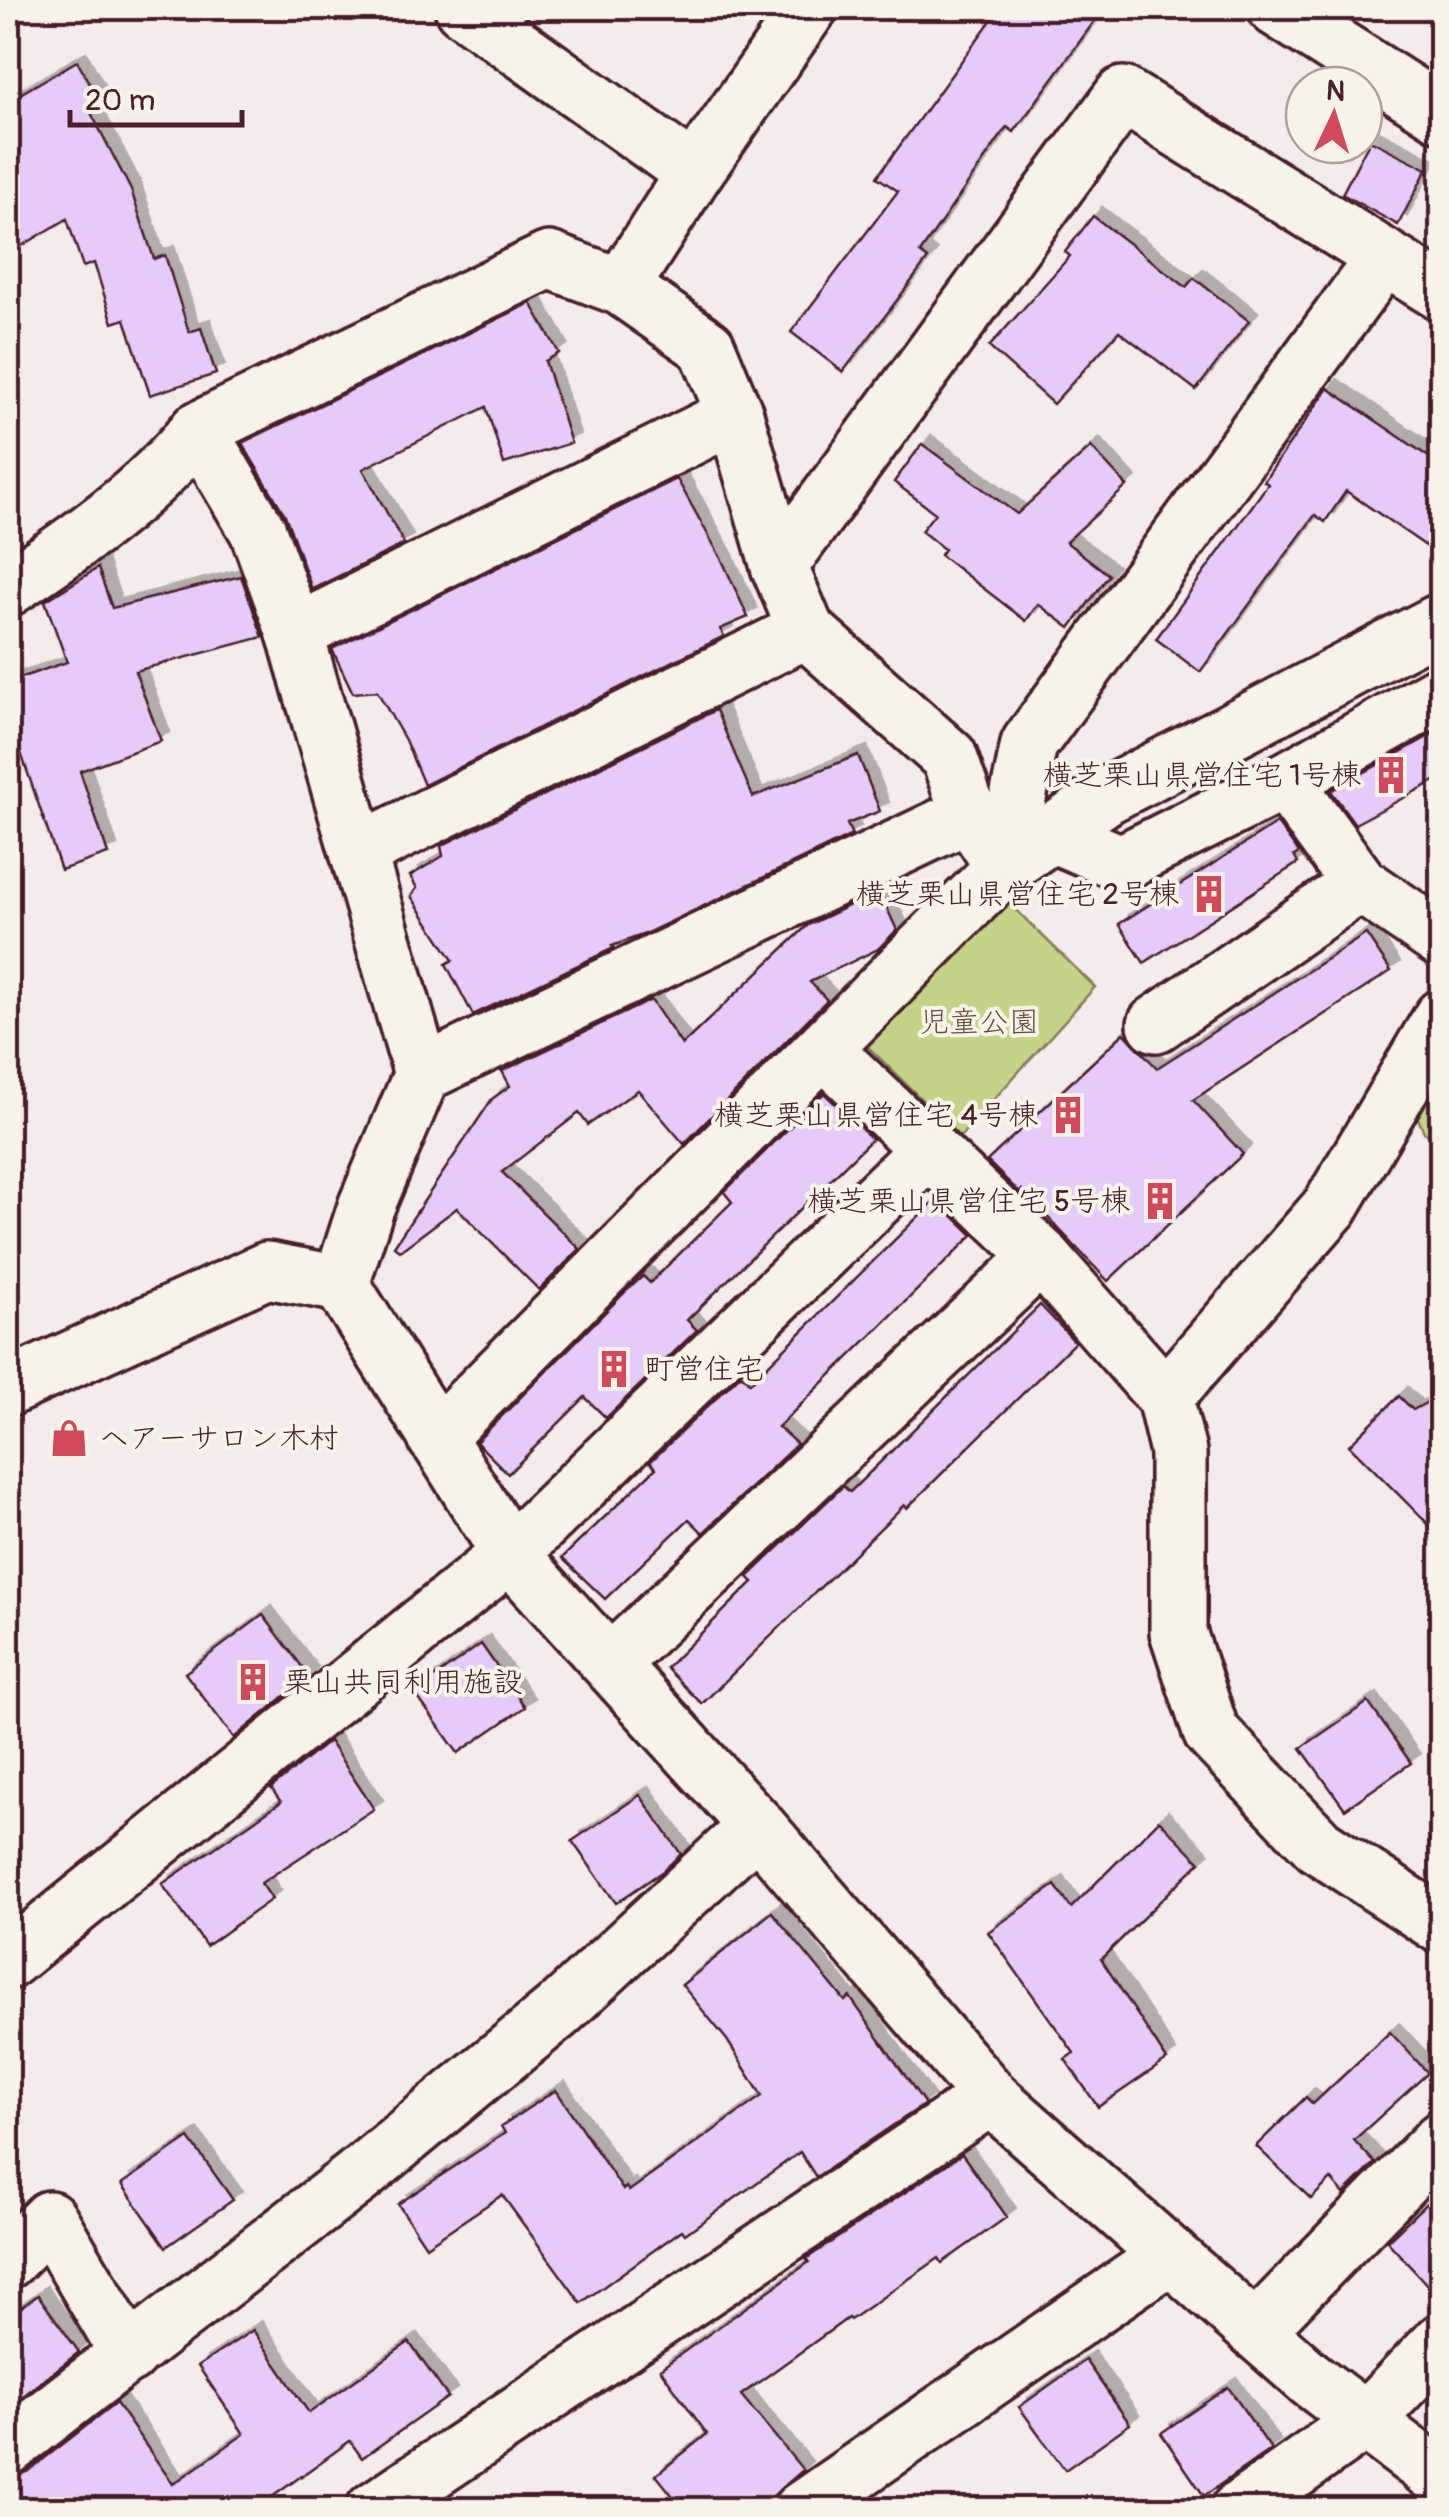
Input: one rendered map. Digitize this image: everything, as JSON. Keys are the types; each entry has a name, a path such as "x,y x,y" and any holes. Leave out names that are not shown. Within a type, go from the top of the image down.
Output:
{"street":[{"path":"463,8 694,172"},
{"path":"622,287 694,172 809,8"},
{"path":"1284,10 1442,114"},
{"path":"779,566 1124,95 1442,292"},
{"path":"1004,866 1029,744 1384,258"},
{"path":"8,588 167,468 198,430 549,260 622,287 706,347 735,415 779,566 806,630 949,757 969,814 1004,866"},
{"path":"295,633 735,415"},
{"path":"198,430 258,532 295,633 422,1074 366,1206 341,1284"},
{"path":"436,1438 1004,866 1108,795 1442,621"},
{"path":"358,852 806,630"},
{"path":"1052,834 1121,863 1285,781 1442,694"},
{"path":"1285,781 1360,884 1442,940"},
{"path":"422,1074 969,814"},
{"path":"1156,1024 1360,884"},
{"path":"1166,1397 1332,1206 1442,1017"},
{"path":"824,1050 1041,1256 1166,1397 1178,1452 1178,1632 1211,1732 1319,1846 1442,1926"},
{"path":"8,1961 510,1554 929,1149"},
{"path":"610,1663 1041,1256"},
{"path":"8,1388 267,1270 341,1284 510,1554 756,1826 991,2097 1310,2378 1442,2479"},
{"path":"8,2447 357,2177 557,2012 756,1826"},
{"path":"374,2510 991,2097"},
{"path":"1255,2330 1442,2139"},
{"path":"8,2260 49,2219 129,2356"},
{"path":"801,2510 1170,2254"},
{"path":"1238,2510 1366,2420 1442,2341"}],"green space":[{"name":"児童公園","path":"1009,903 1095,987 960,1137 867,1046"},
{"path":"1441,979 1441,1143 1424,1132 1392,1060"}],"building":[{"path":"1000,8 1104,8 1014,132 1007,127 920,253 928,259 843,372 791,332 898,191 877,177"},
{"path":"77,61 98,99 87,105 131,190 154,259 165,255 189,332 201,328 216,374 150,395 125,319 113,323 94,263 83,267 67,219 8,254 8,101"},
{"path":"1384,147 1427,169 1398,225 1342,194 1357,165 1384,165"},
{"path":"1093,216 1186,287 1194,278 1249,321 1196,390 1119,331 1053,404 989,347 1070,256 1065,252"},
{"path":"531,303 559,353 545,361 571,443 504,464 486,407 363,469 404,544 312,589 285,515 242,443"},
{"path":"1328,388 1442,466 1442,557 1346,491 1325,522 1315,515 1200,672 1156,639 1268,484 1264,481"},
{"path":"922,444 1017,514 1091,447 1127,486 1066,542 1109,575 1070,628 1038,604 1026,621 940,555 944,549 921,531 935,513 894,482"},
{"path":"677,479 748,617 720,629 724,636 424,785 405,740 377,691 353,693 332,649"},
{"path":"98,568 112,608 241,576 263,637 135,671 161,741 80,771 108,854 61,870 8,715 8,682 67,662 45,601"},
{"path":"716,710 753,797 858,755 880,811 847,824 852,835 473,1015 446,964 453,960 411,896 417,888 410,876 443,856 441,846"},
{"name":"横芝栗山県営住宅 1号棟","path":"1442,729 1442,777 1355,824 1331,791"},
{"name":"横芝栗山県営住宅 2号棟","path":"1277,823 1299,853 1294,856 1298,863 1144,963 1119,924"},
{"path":"879,891 897,930 878,949 810,982 827,1000 684,1144 638,1090 588,1125 579,1113 502,1172 580,1249 539,1290 457,1208 400,1251 394,1246 492,1099 510,1086 502,1071 651,1000 682,1045 808,925"},
{"path":"1366,934 1391,971 1193,1100 1243,1154 1108,1281 1022,1190 1020,1193 987,1161 1124,1033 1157,1068"},
{"path":"824,1093 872,1139 687,1320 697,1330 606,1418 585,1397 508,1474 476,1442 624,1293 643,1276 650,1283 732,1202 724,1192"},
{"path":"936,1199 973,1235 778,1427 797,1444 703,1533 689,1519 605,1599 562,1558 656,1468 650,1462 741,1374 750,1383"},
{"path":"1040,1305 1075,1342 702,1704 666,1668 753,1582 748,1577 843,1486 850,1492"},
{"path":"1442,1394 1442,1538 1349,1445 1399,1396 1413,1410"},
{"name":"栗山共同利用施設","path":"263,1615 309,1676 234,1738 185,1673"},
{"path":"481,1644 525,1707 458,1753 414,1692"},
{"path":"1368,1702 1411,1763 1345,1809 1301,1748"},
{"path":"329,1741 374,1809 261,1883 272,1899 206,1946 162,1884 281,1802 271,1788"},
{"path":"640,1795 681,1854 616,1903 572,1841"},
{"path":"1159,1820 1200,1862 1101,1959 1167,2060 1098,2107 1065,2059 1074,2053 988,1932 1055,1885 1071,1908"},
{"path":"772,1912 845,2001 850,1997 925,2104 816,2177 800,2152 581,2303 502,2195 426,2246 398,2204 505,2133 501,2126 556,2090 623,2190 626,2187 629,2191 762,2096 727,2040 682,1985"},
{"path":"1390,2032 1428,2073 1354,2140 1375,2163 1344,2194 1331,2179 1311,2199 1256,2146 1306,2097 1313,2104"},
{"path":"189,2138 233,2200 166,2247 122,2184"},
{"path":"962,2154 1007,2217 942,2263 939,2258 848,2318 741,2395 803,2470 773,2496 770,2510 684,2510 656,2475 707,2434 660,2369 809,2262 806,2259"},
{"path":"1442,2188 1442,2301 1387,2241"},
{"path":"38,2295 79,2352 8,2408 8,2317"},
{"path":"253,2330 309,2413 409,2342 448,2397 362,2458 350,2441 254,2510 8,2510 8,2478 27,2472 116,2403 173,2484 244,2434 198,2366"},
{"path":"1085,2360 1130,2424 1065,2470 1019,2407"},
{"path":"1228,2387 1271,2449 1204,2496 1161,2433"}],"place":[{"name":"横芝栗山県営住宅 1号棟","path":"1391,775"},
{"name":"横芝栗山県営住宅 2号棟","path":"1209,894"},
{"name":"横芝栗山県営住宅 4号棟","path":"1068,1115"},
{"name":"横芝栗山県営住宅 5号棟","path":"1160,1201"},
{"name":"町営住宅","path":"614,1369"},
{"name":"ヘアーサロン木村","path":"69,1438"},
{"name":"栗山共同利用施設","path":"253,1682"}]}
